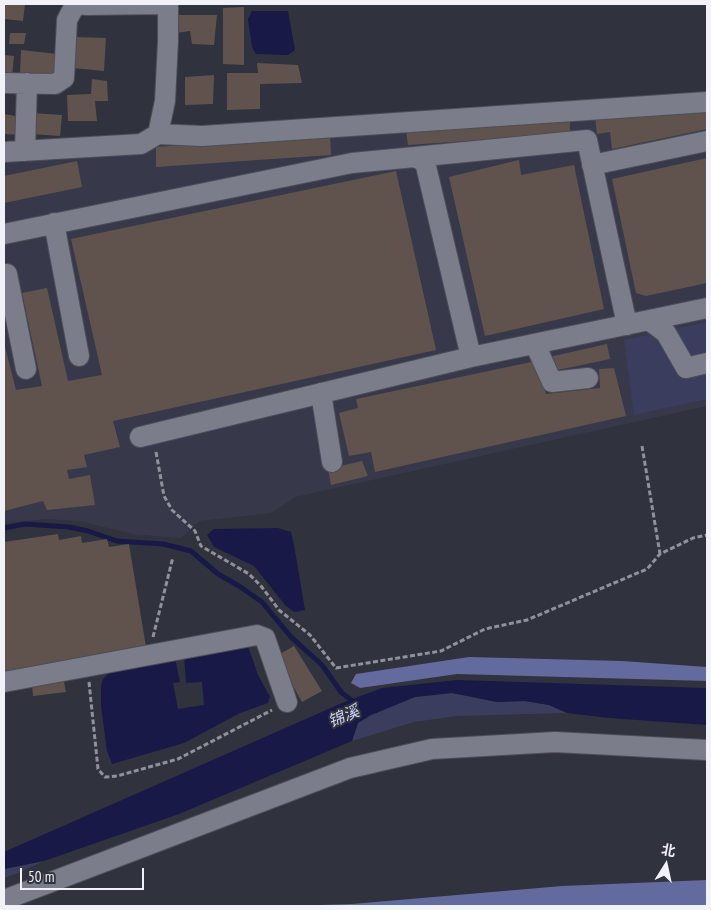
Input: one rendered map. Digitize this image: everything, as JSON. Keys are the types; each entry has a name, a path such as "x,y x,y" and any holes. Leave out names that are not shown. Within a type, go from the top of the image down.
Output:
{"street":[{"path":"4,83 55,84 64,78 67,20 74,4 159,4"},
{"path":"158,134 165,101 168,4"},
{"path":"25,151 27,84"},
{"path":"4,152 141,144 158,134 202,136 707,102"},
{"path":"4,234 352,162 587,140 627,326"},
{"path":"592,165 707,141"},
{"path":"415,157 425,162 471,357"},
{"path":"54,223 79,356"},
{"path":"4,274 7,274 26,369"},
{"path":"147,435 471,357 707,308"},
{"path":"650,321 666,333 686,368 707,363"},
{"path":"535,344 552,382 588,378"},
{"path":"321,393 332,462"},
{"path":"4,682 257,634 264,638 287,702"},
{"path":"4,900 350,768 432,748 555,742 707,750"}],"path":[{"path":"147,435 164,496 172,510 195,531 201,546 249,574 261,586 278,610 310,636 336,668 441,650 485,629 527,620 647,569 660,554 693,538 707,534"},
{"path":"642,446 660,554"},
{"path":"148,655 173,557"},
{"path":"89,667 98,769 105,777 117,776 178,759 287,702"}],"shaded area":[{"path":"707,108 707,406 295,497 271,513 200,521 181,538 133,534 79,521 46,519 4,523 4,160 163,142"},
{"path":"707,322 707,399 634,415 624,340"},
{"path":"469,657 622,661 707,667 707,681 457,674 360,688 351,683 356,674"},
{"path":"452,693 497,702 525,701 549,705 567,713 457,716 414,722 352,741 358,723 371,715 415,697"},
{"path":"44,861 18,873 4,878 4,869"},
{"path":"707,880 707,906 289,906 352,904 562,886"}],"water":[{"path":"252,11 288,11 295,50 288,55 256,54 252,47 248,19"},
{"path":"278,528 291,532 305,610 294,612 285,605 254,566 214,547 207,535 214,529"},
{"path":"248,646 258,675 270,697 268,703 240,713 184,743 112,764 107,751 101,706 103,679 111,671 175,658 180,682 173,683 178,709 204,705 202,682 186,683 184,656"},
{"name":"锦溪","path":"457,680 707,688 707,725 567,713 549,705 525,701 497,702 452,693 415,697 371,715 358,723 352,741 179,814 44,861 4,869 4,852 342,703 382,688"}],"building":[{"path":"5,4 25,4 23,21 4,19"},
{"path":"244,7 244,65 223,64 223,8"},
{"path":"177,15 217,15 214,45 192,44 190,31 176,33"},
{"path":"10,33 26,33 24,44 9,44"},
{"path":"73,37 106,38 104,71 73,68"},
{"path":"21,50 58,54 59,75 20,73"},
{"path":"4,55 14,56 12,77 4,77"},
{"path":"257,63 298,65 302,83 260,84 260,109 227,110 227,73 258,73"},
{"path":"214,75 213,104 185,105 185,77"},
{"path":"92,79 107,81 108,101 95,101 97,121 68,121 67,95 91,94"},
{"path":"707,109 707,129 612,149 610,132 597,134 595,117"},
{"path":"32,113 62,115 60,136 32,134"},
{"path":"4,114 21,117 20,135 4,134"},
{"path":"570,122 570,134 408,145 406,131"},
{"path":"330,135 331,155 156,167 156,147"},
{"path":"707,158 707,283 646,296 636,293 612,179"},
{"path":"519,160 521,175 574,165 604,309 485,336 449,177"},
{"path":"77,161 82,187 4,203 4,176"},
{"path":"396,171 436,350 113,421 120,447 84,455 87,467 67,470 69,479 90,475 95,505 47,510 43,501 4,511 4,343 16,390 42,386 22,293 47,288 68,381 102,375 71,239"},
{"path":"607,344 610,359 553,371 549,357"},
{"path":"536,361 546,394 600,388 599,369 614,368 626,416 375,472 371,452 349,456 339,413 358,408 356,399"},
{"path":"362,461 368,476 331,485 328,469"},
{"path":"58,534 59,540 81,536 82,543 107,539 109,547 129,544 146,647 4,673 4,542"},
{"path":"294,646 322,691 302,702 276,656"},
{"path":"63,677 66,692 33,696 32,684"}],"waterway":[{"name":"锦溪","path":"4,528 25,524 69,527 117,541 163,544 191,551 218,574 262,602 291,637 322,665 341,692 355,703"}]}
